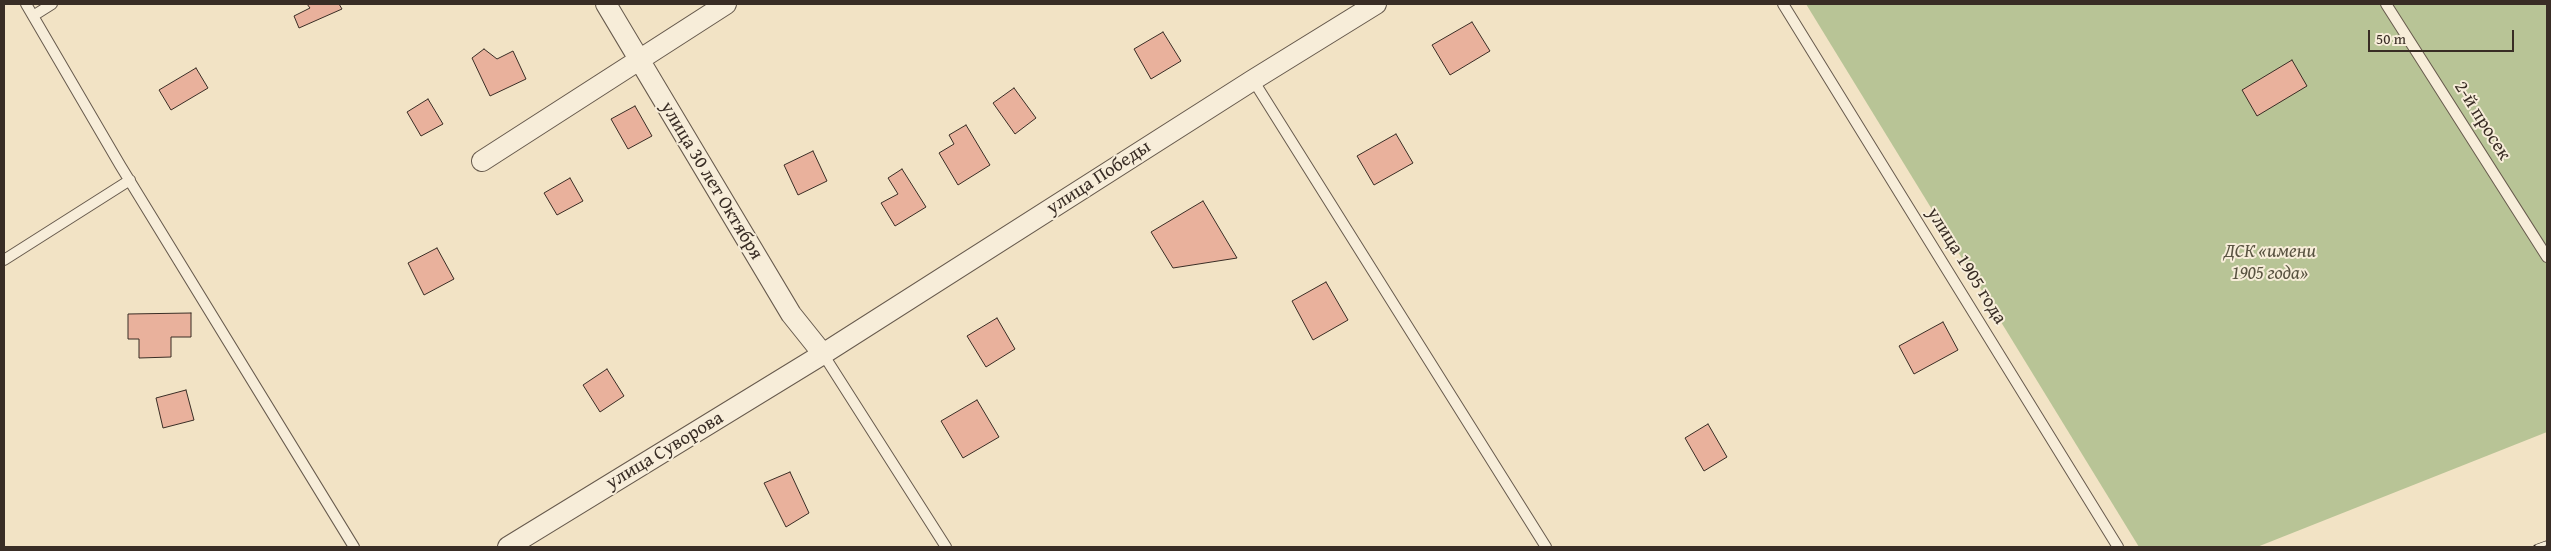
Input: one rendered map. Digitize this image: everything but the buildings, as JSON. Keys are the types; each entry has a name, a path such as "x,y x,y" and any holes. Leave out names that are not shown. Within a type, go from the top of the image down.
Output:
{"street":[{"name":"улица 30 лет Октября","path":"606,4 791,314 823,354"},
{"path":"482,161 726,4"},
{"name":"улица Победы","path":"823,354 1253,80 1376,4"},
{"name":"улица Суворова","path":"508,547 823,354"}],"lane":[{"path":"26,4 130,180 354,547"},
{"path":"33,16 52,4"},
{"name":"улица 1905 года","path":"1783,4 2118,547"},
{"name":"2-й просек","path":"2386,4 2547,257"},
{"path":"1253,80 1546,547"},
{"path":"4,260 130,180"},
{"path":"823,354 946,547"}],"green space":[{"name":"ДСК «имени 1905 года»","path":"1806,4 2547,4 2547,432 2257,547 2139,547"}],"railway":[{"path":"2536,547 2547,543"}]}
